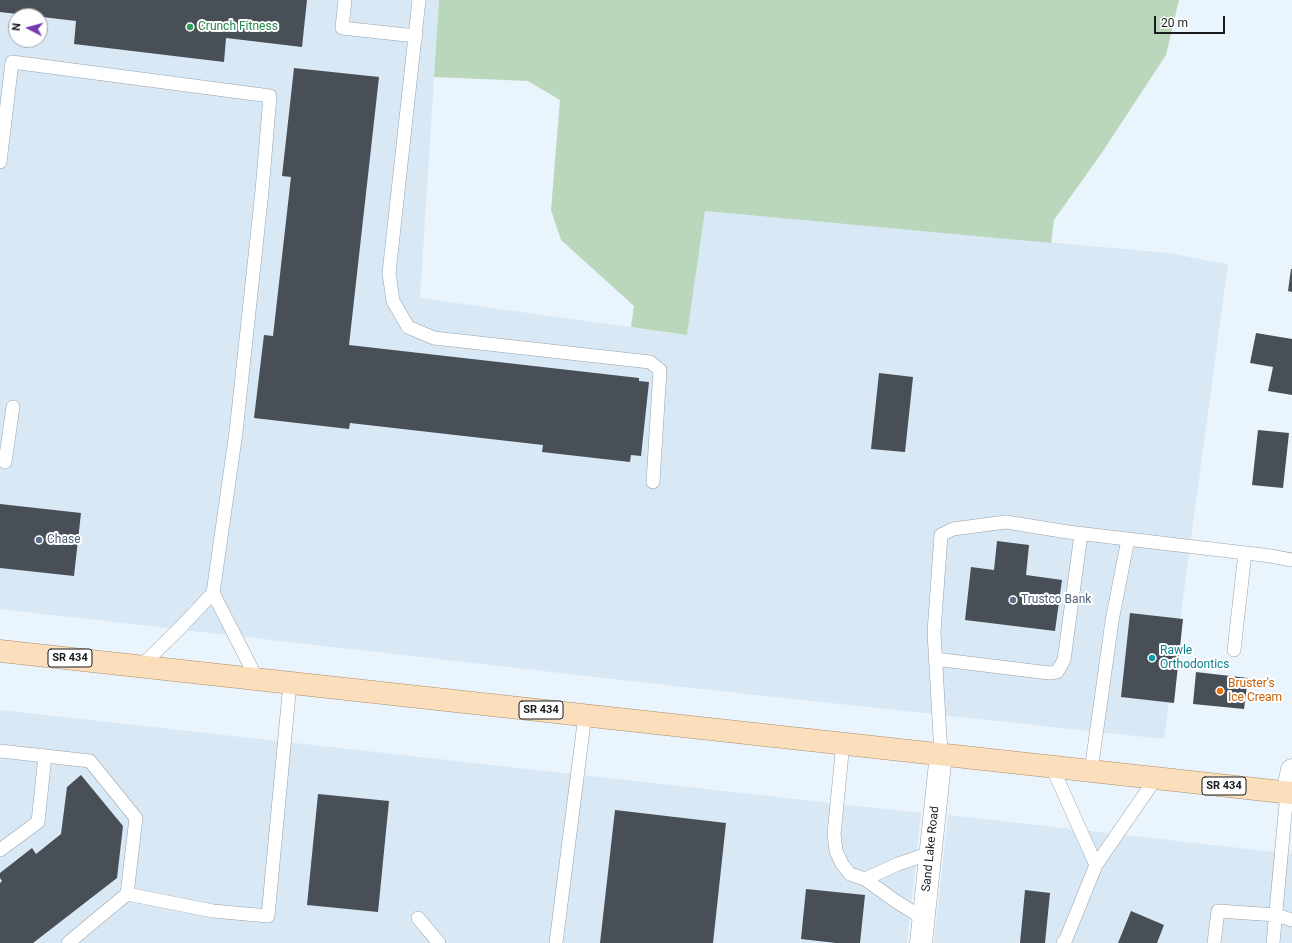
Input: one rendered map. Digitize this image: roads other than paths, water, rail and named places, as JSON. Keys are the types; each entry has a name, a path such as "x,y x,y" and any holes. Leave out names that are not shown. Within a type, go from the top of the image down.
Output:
{"main road":[{"name":"SR 434","path":"0,651 1290,793"}],"street":[{"name":"Sand Lake Road","path":"921,943 941,754"},
{"path":"1290,793 1292,770"}],"lane":[{"path":"345,0 342,28 416,36"},
{"path":"419,0 389,273 393,301 408,327 434,338 650,362 660,370 653,482"},
{"path":"0,162 12,62 270,96 262,191 237,424 213,593 257,679"},
{"path":"5,462 13,407"},
{"path":"941,754 934,632 941,535 953,530 1006,522 1081,534 1271,556 1292,560"},
{"path":"935,659 1049,673 1057,672 1064,660 1081,534"},
{"path":"1091,771 1112,621 1128,539"},
{"path":"1234,650 1246,553"},
{"path":"141,666 213,593"},
{"path":"127,894 213,911 268,916 290,683"},
{"path":"556,943 585,715"},
{"path":"843,743 838,809 834,834 836,851 842,864 850,874 865,879 924,920"},
{"path":"0,751 90,761 136,818 127,894 68,943"},
{"path":"0,850 38,822 45,756"},
{"path":"1052,767 1096,865"},
{"path":"1063,943 1066,939 1096,865 1156,778"},
{"path":"1273,943 1290,793"},
{"path":"865,879 898,864 931,853"},
{"path":"1214,943 1218,911 1276,915 1292,920"},
{"path":"418,918 439,943"}],"place":[{"name":"Crunch Fitness","path":"190,27"},
{"name":"Chase","path":"39,540"},
{"name":"Trustco Bank","path":"1013,600"},
{"name":"Rawle Orthodontics","path":"1152,658"},
{"name":"Bruster's Ice Cream","path":"1220,691"}]}
